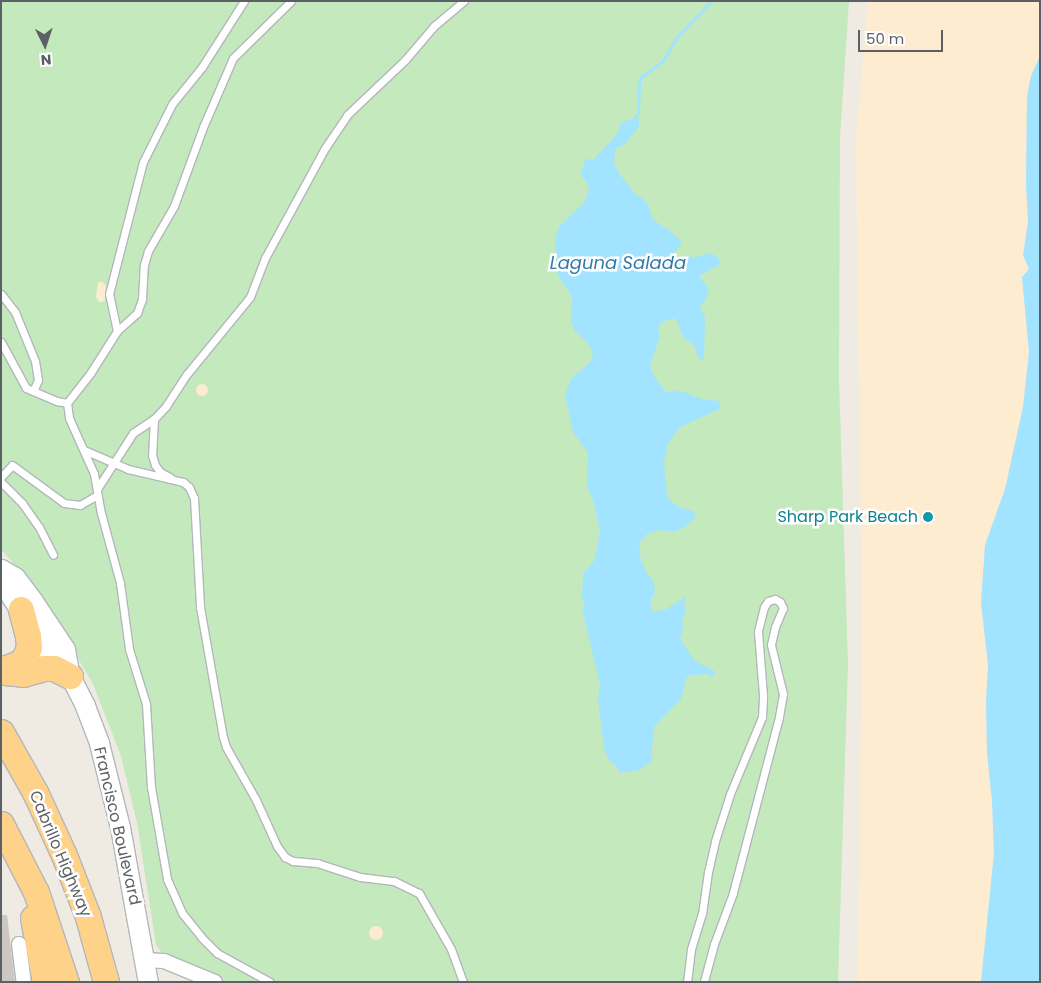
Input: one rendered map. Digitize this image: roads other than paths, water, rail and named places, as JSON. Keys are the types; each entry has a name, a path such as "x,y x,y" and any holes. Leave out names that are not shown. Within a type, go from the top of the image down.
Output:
{"highway":[{"path":"1,671 24,659 29,647 21,609"},
{"path":"1,671 18,674 44,668 54,668 70,676"},
{"name":"Cabrillo Highway","path":"1,732 35,792 64,855 88,917 106,982"},
{"path":"1,824 45,915 66,982"},
{"path":"24,869 45,982"}],"street":[{"name":"Francisco Boulevard","path":"1,569 14,577 34,601 65,649 70,676 85,706 111,785 148,982"},
{"name":"Francisco Boulevard","path":"1,581 21,609 50,657 70,676"},
{"path":"19,944 24,982"},
{"path":"144,960 164,961 215,982"}],"lane":[{"path":"117,331 109,294 143,162 172,104 202,67 244,1"},
{"path":"270,982 217,953 202,938 182,913 167,879 152,787 146,704 129,649 120,584 94,474 69,418 67,403 91,372 117,331 137,313 142,299 144,265 148,251 174,206 203,128 233,58 291,1"},
{"path":"1,477 12,465 64,503 80,505 97,492 133,433 154,419 250,297 265,258 325,148 347,115 405,60 434,26 464,1"},
{"path":"1,294 15,312 35,362 38,380 33,391"},
{"path":"1,342 18,377 26,388 67,403"},
{"path":"154,419 151,446 154,465 160,472 172,479"},
{"path":"84,450 113,463 146,474 183,482 189,487 194,498 200,607 226,747 256,800 277,846 286,857 293,861 317,863 360,877 394,881 419,892 451,949 463,982"},
{"path":"1,482 22,503 39,527 52,556"},
{"path":"687,982 691,949 702,914 715,841 730,794 762,716 763,695 758,648 759,623 768,601 775,599 780,602 783,608 775,627 771,645 783,694 778,721 733,893 714,944 704,982"}],"water":[{"path":"1040,56 1040,982 981,982 994,853 992,801 987,753 986,700 988,665 981,603 985,545 1005,489 1023,407 1029,352 1022,277 1029,269 1023,255 1028,222 1026,184 1027,96 1031,76"},
{"name":"Laguna Salada","path":"638,113 639,127 625,144 615,149 614,164 635,194 647,202 653,220 668,229 682,242 673,255 676,260 680,261 687,255 693,258 710,253 718,257 720,264 699,276 709,289 707,297 700,308 705,317 704,361 698,357 695,346 683,337 676,318 664,321 658,327 660,336 650,366 654,376 666,392 681,391 702,399 719,401 721,408 680,427 668,444 664,462 667,497 681,508 693,511 696,514 693,520 685,527 674,532 660,530 647,534 639,544 641,562 654,583 655,593 651,599 652,611 665,610 686,596 684,606 686,614 682,617 683,630 680,639 695,661 716,672 712,677 707,674 690,675 686,679 681,699 654,727 651,762 639,770 620,773 618,768 609,760 604,748 598,700 600,684 582,609 585,608 582,598 583,574 594,561 600,532 594,503 587,486 588,453 573,432 565,395 571,379 590,362 593,353 587,342 574,330 571,321 572,296 558,276 555,240 559,226 584,203 589,190 587,182 580,175 586,157 588,160 593,160 616,135 620,129 620,123 632,119"}],"waterway":[{"path":"638,113 639,83 642,76 662,62 677,37 711,1"}],"place":[{"name":"Sharp Park Beach","path":"928,517"}]}
